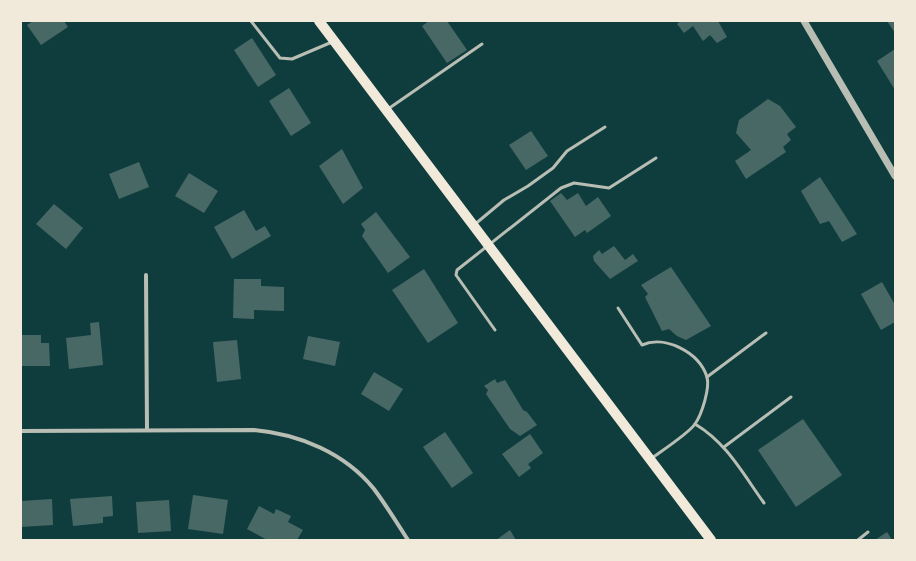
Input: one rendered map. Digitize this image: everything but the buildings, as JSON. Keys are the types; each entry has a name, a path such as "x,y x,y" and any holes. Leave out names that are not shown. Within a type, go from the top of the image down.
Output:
{"main road":[{"path":"319,21 712,540"}],"street":[{"path":"804,21 895,176"},
{"path":"146,275 147,430"},
{"path":"21,431 254,430 275,432 308,442 347,462 373,489 408,540"}],"lane":[{"path":"251,21 280,58 292,59 334,41"},
{"path":"386,110 482,44"},
{"path":"474,226 504,200 528,186 553,168 567,151 605,127"},
{"path":"495,330 455,273 542,201 561,188 574,183 609,188 656,158"},
{"path":"618,308 642,344 648,342 673,344 689,354 697,362 707,377 705,403 695,424 651,459"},
{"path":"707,377 766,334"},
{"path":"724,446 791,397"},
{"path":"695,424 707,431 724,446 764,504"},
{"path":"858,540 868,532"}]}
